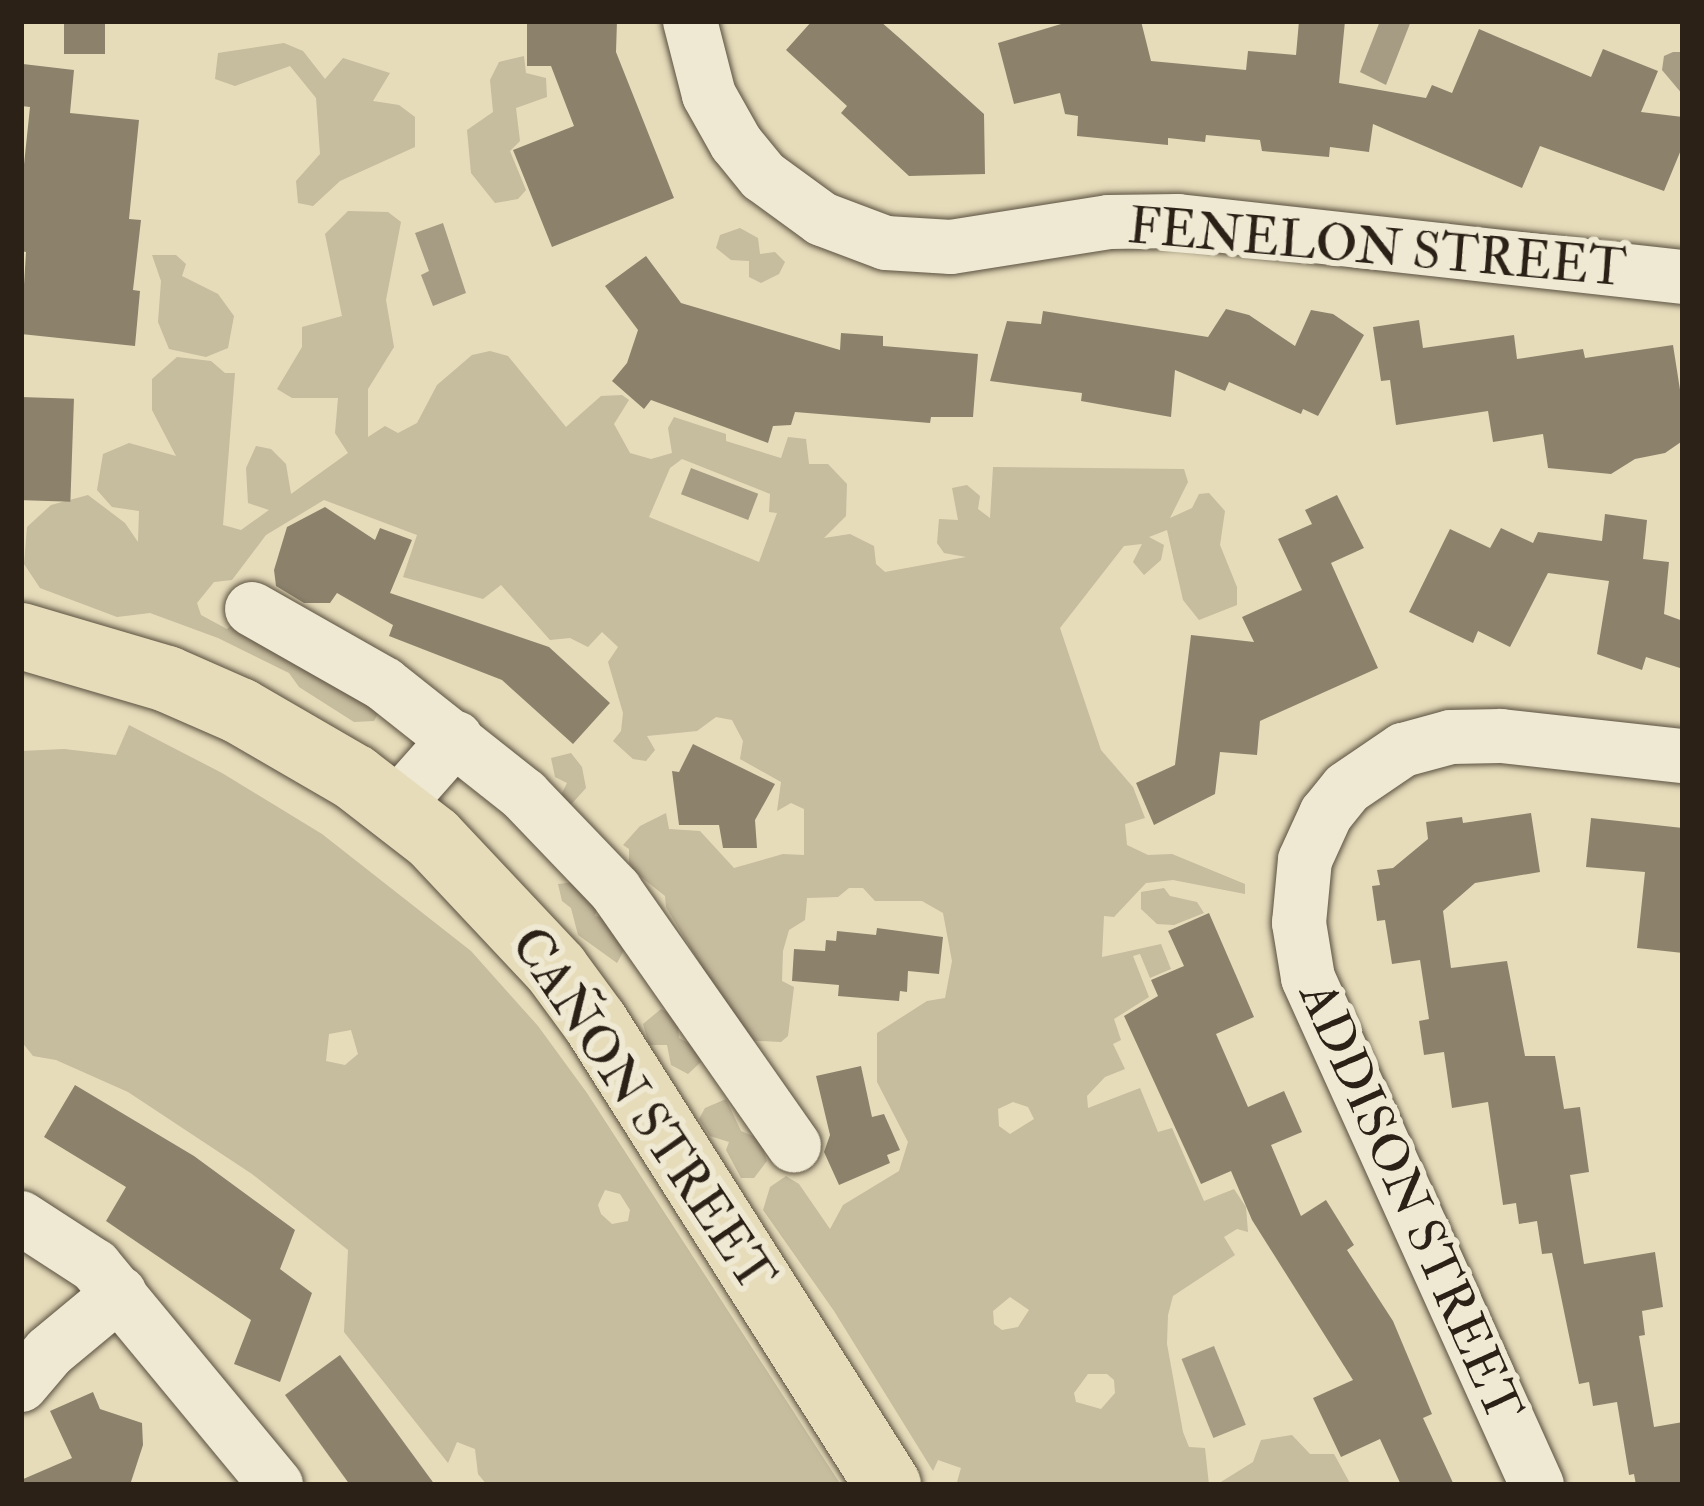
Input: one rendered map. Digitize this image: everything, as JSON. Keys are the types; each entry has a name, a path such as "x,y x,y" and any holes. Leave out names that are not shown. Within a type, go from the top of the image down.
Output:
{"main road":[{"name":"CAÑON STREET","path":"21,636 167,679 310,749 395,807 497,902 596,1022 888,1485"}],"street":[{"name":"FENELON STREET","path":"690,21 710,95 749,160 804,209 886,243 951,248 1109,223 1178,221 1683,277"},
{"path":"252,609 384,684 524,795 615,890 794,1146"},
{"name":"ADDISON STREET","path":"1537,1485 1308,978 1299,904 1310,844 1347,788 1374,766 1403,750 1451,737 1501,736 1683,756"},
{"path":"395,807 456,738"},
{"path":"21,1218 60,1238 120,1293 276,1485"},
{"path":"21,1384 50,1352 120,1293"}],"shaded area":[{"path":"1380,21 1411,21 1386,85 1360,72"},
{"path":"284,43 303,51 325,79 343,58 390,73 373,101 399,105 415,117 415,147 340,181 313,206 298,203 296,181 320,154 316,98 290,66 235,86 215,79 218,53"},
{"path":"1683,52 1683,95 1662,70 1664,56"},
{"path":"524,56 526,73 546,78 547,97 516,108 520,141 510,151 526,190 518,199 495,203 471,173 467,130 493,112 490,80 499,62"},
{"path":"348,211 388,212 401,222 386,300 394,347 368,389 368,437 385,426 398,433 417,423 437,385 472,355 490,351 508,356 566,427 601,396 622,395 629,400 614,424 630,453 651,459 672,453 668,428 674,417 726,434 726,441 781,458 788,437 806,439 809,464 828,464 847,484 846,516 824,538 850,534 874,546 876,564 885,572 966,557 944,553 937,543 939,519 958,520 952,488 967,485 980,496 978,509 990,518 993,467 1184,469 1188,482 1170,518 1192,508 1199,494 1209,493 1225,511 1220,545 1237,587 1237,605 1199,620 1183,600 1167,530 1149,537 1164,545 1161,560 1144,575 1133,562 1142,544 1124,546 1060,628 1101,750 1133,787 1145,818 1125,824 1127,845 1148,855 1172,854 1245,884 1245,894 1173,880 1146,883 1114,917 1104,916 1102,957 1161,944 1171,969 1150,978 1140,954 1133,956 1149,997 1114,1019 1121,1040 1113,1044 1125,1069 1105,1077 1087,1096 1088,1108 1140,1088 1158,1132 1172,1128 1204,1201 1234,1189 1246,1207 1248,1232 1237,1229 1224,1237 1235,1255 1173,1296 1168,1315 1167,1344 1183,1432 1189,1447 1205,1448 1209,1485 943,1485 957,1482 961,1468 938,1460 933,1471 834,1311 763,1210 770,1187 786,1176 799,1184 830,1229 843,1205 899,1171 908,1142 877,1082 877,1033 927,1001 945,998 952,961 943,913 922,901 875,901 863,888 849,888 838,897 807,898 805,920 789,930 783,951 782,981 794,987 788,1036 781,1042 741,1040 705,990 702,967 666,907 665,896 636,873 629,863 629,849 623,845 640,826 666,813 669,829 700,831 734,868 783,854 804,855 804,809 791,803 777,811 781,782 740,759 743,741 732,720 716,717 697,731 647,736 655,750 646,761 633,759 613,741 621,731 623,713 608,662 618,647 602,632 588,647 570,638 550,640 501,585 483,599 403,577 417,535 324,500 266,535 232,580 214,582 197,603 201,615 227,629 239,618 382,706 374,721 354,722 299,687 289,673 218,638 150,613 117,617 40,588 24,564 27,527 51,505 88,495 125,523 138,542 139,511 112,507 97,490 103,454 129,443 176,456 152,410 152,379 177,357 211,361 225,373 235,373 223,525 241,530 269,510 248,503 246,468 256,446 271,449 286,464 291,494 348,453 335,433 338,398 292,398 277,389 302,347 302,327 342,316 325,234","holes":["682,459 770,494 769,512 777,513 759,562 649,517 670,468","1013,1102 1028,1107 1034,1119 1010,1134 999,1126 998,1109","1010,1297 1029,1310 1018,1327 1002,1330 994,1324 993,1311","1088,1374 1107,1374 1114,1380 1115,1393 1101,1409 1076,1402 1074,1393"]},
{"path":"443,223 466,293 433,306 421,275 429,271 415,233"},
{"path":"740,228 758,238 760,254 775,252 785,262 779,274 761,283 749,277 749,261 731,260 716,248 720,235"},
{"path":"152,255 176,255 186,264 182,276 218,294 234,316 228,348 206,357 169,349 158,322 161,281"},
{"path":"691,468 758,494 748,520 681,494"},
{"path":"129,725 222,773 322,834 471,951 538,1026 587,1093 841,1485 487,1485 478,1474 475,1449 457,1442 448,1463 344,1332 348,1250 252,1174 128,1092 56,1060 33,1056 21,1041 21,751 64,749 116,755","holes":["351,1030 358,1054 345,1065 326,1061 329,1034","605,1190 620,1194 630,1210 628,1221 612,1224 601,1214 598,1205"]},
{"path":"571,753 582,767 586,788 568,808 561,795 567,783 555,777 551,758"},
{"path":"582,881 600,896 595,916 619,920 626,947 617,963 578,935 571,908 562,901 558,884"},
{"path":"1164,888 1170,896 1197,902 1204,913 1174,925 1157,924 1141,909 1141,892"},
{"path":"661,1009 677,1017 679,1038 700,1049 701,1062 688,1074 671,1065 667,1045 649,1045 643,1024"},
{"path":"726,1099 741,1131 760,1139 767,1161 754,1178 741,1178 726,1150 729,1142 710,1136 699,1119 705,1108"},
{"path":"1214,1346 1246,1425 1213,1438 1182,1359"},
{"path":"1292,1435 1310,1454 1334,1454 1351,1485 1216,1485 1253,1462 1261,1440"}],"building":[{"path":"64,21 105,21 105,54 64,54"},
{"path":"617,21 616,52 674,198 552,247 513,150 574,126 551,66 527,66 527,24"},
{"path":"812,21 880,21 904,42 984,114 985,174 909,176 841,113 847,106 786,50"},
{"path":"1071,21 1141,21 1151,61 1246,70 1248,51 1296,55 1299,21 1345,21 1339,83 1426,98 1432,85 1452,93 1479,29 1591,77 1603,49 1658,71 1641,112 1683,117 1683,145 1664,191 1540,146 1522,188 1373,124 1369,152 1330,147 1329,157 1262,151 1260,140 1206,135 1205,142 1168,138 1168,145 1077,136 1078,116 1065,114 1060,93 1014,104 998,43"},
{"path":"23,64 74,70 70,113 139,120 129,219 141,220 133,290 140,291 135,346 21,334 26,252 21,251 21,193 30,107 21,106"},
{"path":"646,256 681,303 840,350 841,333 883,336 883,346 978,354 973,417 931,417 930,423 795,412 791,425 773,426 768,443 651,400 644,409 612,381 627,363 638,330 605,286"},
{"path":"1226,309 1249,315 1295,346 1311,310 1333,314 1364,335 1318,416 1303,409 1301,414 1229,382 1225,391 1175,370 1171,417 1081,401 1082,393 990,381 1007,321 1041,324 1043,311 1208,337"},
{"path":"1419,320 1423,348 1514,335 1517,359 1583,349 1585,358 1673,345 1683,409 1681,442 1665,453 1635,459 1611,474 1548,468 1543,434 1493,442 1488,411 1396,425 1390,380 1381,381 1373,327"},
{"path":"21,397 74,399 70,502 21,500"},
{"path":"1337,495 1364,548 1331,563 1378,668 1260,721 1257,755 1220,752 1215,794 1154,825 1136,783 1175,765 1191,635 1254,642 1242,617 1302,590 1278,539 1312,524 1305,510"},
{"path":"325,507 375,540 380,528 412,540 390,593 549,647 610,703 573,744 502,680 389,636 393,625 337,593 330,603 304,603 276,586 274,570 287,527"},
{"path":"1605,514 1647,520 1643,559 1669,562 1664,614 1683,621 1683,669 1646,657 1642,670 1597,654 1609,581 1548,573 1510,647 1478,631 1473,643 1409,612 1450,529 1490,548 1501,528 1533,543 1538,532 1602,541"},
{"path":"693,744 775,784 755,820 757,848 723,848 719,825 679,825 672,771 679,772"},
{"path":"1531,813 1540,872 1475,883 1443,911 1451,968 1507,961 1525,1056 1555,1056 1564,1109 1580,1107 1589,1172 1570,1175 1584,1264 1655,1252 1663,1307 1642,1311 1645,1335 1639,1336 1654,1427 1683,1422 1683,1485 1636,1485 1634,1474 1629,1475 1617,1402 1593,1406 1589,1382 1579,1384 1552,1253 1542,1254 1537,1221 1519,1224 1516,1203 1503,1205 1488,1102 1452,1108 1444,1052 1424,1055 1419,1021 1429,1019 1420,960 1392,964 1385,920 1377,921 1372,886 1380,885 1377,870 1393,868 1428,839 1426,822 1462,817 1463,823"},
{"path":"1591,818 1683,828 1683,953 1637,948 1645,872 1586,867"},
{"path":"1209,913 1254,1017 1216,1034 1248,1107 1284,1091 1302,1132 1271,1145 1301,1216 1326,1200 1354,1245 1347,1250 1393,1321 1432,1414 1423,1418 1454,1485 1401,1485 1380,1439 1341,1457 1313,1398 1353,1380 1252,1220 1231,1171 1201,1184 1124,1016 1158,996 1151,980 1184,966 1168,931"},
{"path":"877,928 943,937 939,974 908,971 907,992 900,991 899,1001 838,996 839,985 792,981 794,949 825,951 826,940 836,941 837,931 876,935"},
{"path":"861,1066 872,1117 884,1114 900,1150 887,1155 890,1163 839,1185 824,1152 830,1135 816,1076"},
{"path":"75,1085 194,1156 295,1230 280,1269 312,1293 280,1382 234,1364 251,1320 106,1221 126,1187 44,1137"},
{"path":"340,1355 435,1485 350,1485 285,1395"},
{"path":"93,1392 100,1409 142,1423 143,1445 130,1485 21,1485 21,1480 72,1458 50,1411"}]}
